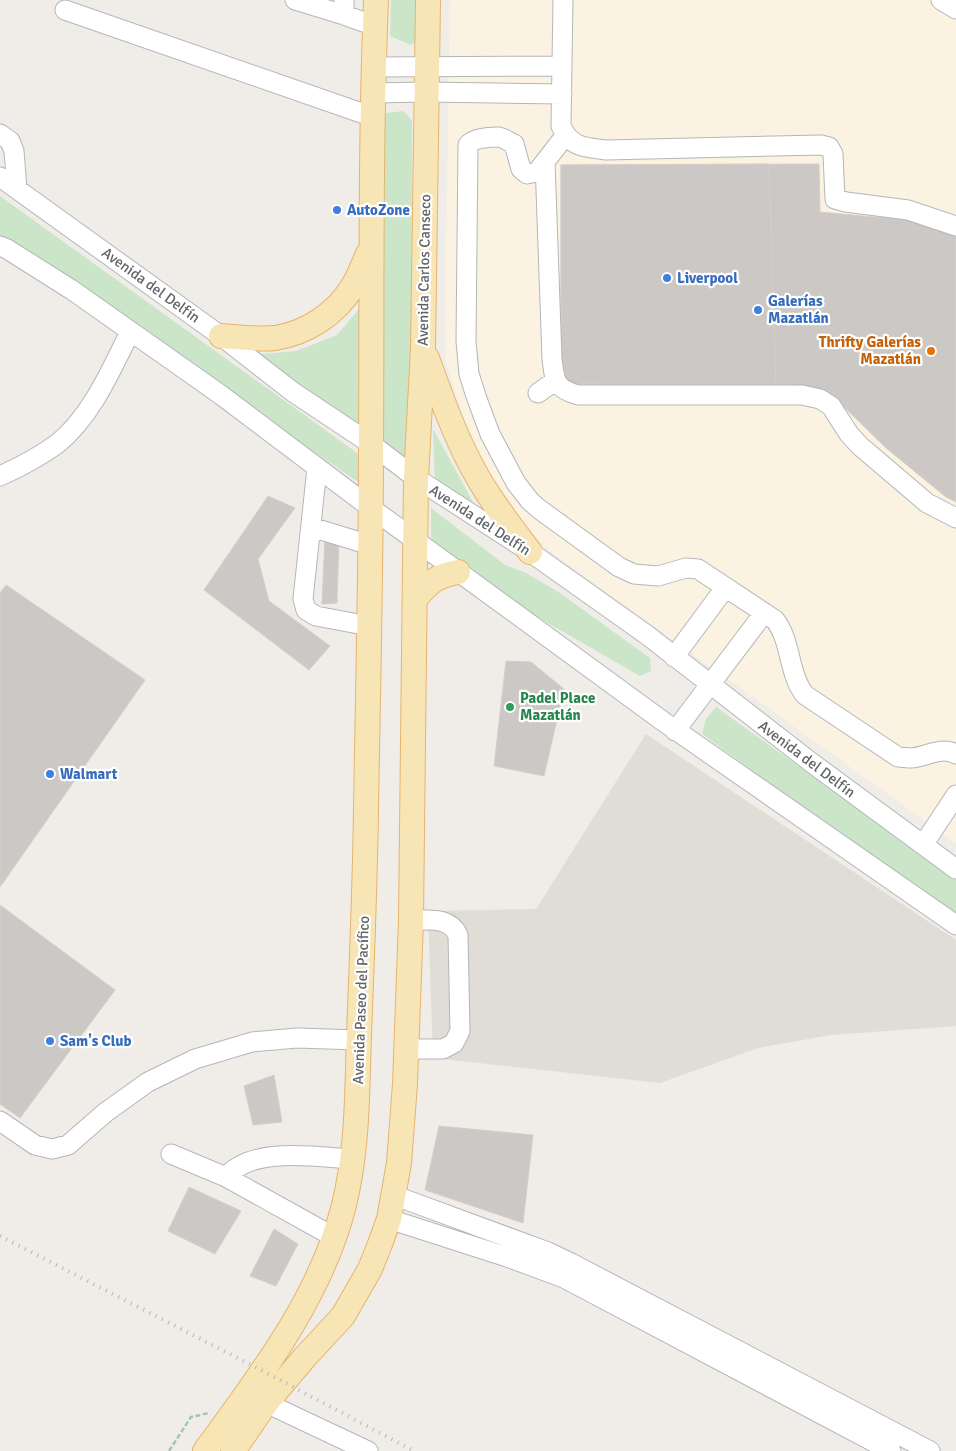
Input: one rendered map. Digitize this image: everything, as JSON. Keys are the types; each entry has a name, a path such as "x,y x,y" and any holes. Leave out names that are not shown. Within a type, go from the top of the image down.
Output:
{"main road":[{"path":"371,508 371,248 373,67 376,0"},
{"name":"Avenida Carlos Canseco","path":"417,540 416,478 423,348 428,0"},
{"path":"221,336 274,338 306,330 317,323 342,300 353,286 371,248"},
{"path":"423,348 450,423 472,466 494,503 530,552"},
{"name":"Avenida Paseo del Pacífico","path":"205,1451 263,1371 309,1297 326,1260 344,1207 353,1159 357,1119 364,918 371,508"},
{"path":"233,1451 266,1403 343,1316 370,1269 389,1219 399,1163 407,1049 417,540"},
{"path":"416,598 427,584 435,579 458,572"},
{"path":"309,1297 322,1313 330,1316 343,1316"}],"street":[{"path":"295,0 344,7 375,26"},
{"path":"563,0 561,126 565,136 572,142 583,147 606,150 821,145 829,147 832,154 835,199 908,210 956,226"},
{"path":"941,0 956,10"},
{"path":"65,10 373,117"},
{"path":"373,67 562,66"},
{"path":"373,93 562,94"},
{"path":"0,134 10,141 14,151 17,189"},
{"path":"565,136 537,172 527,174 521,169 514,144 500,137 476,140 468,145 466,341 469,374 476,399 490,434 516,483 530,501 619,567 634,574 658,576 686,568 698,569 775,620 782,629 798,687 805,695 898,757 911,758 949,750 956,754"},
{"path":"545,162 552,359 555,381 564,391 578,395 802,394 820,399 831,406 849,434 860,446 927,503 956,518"},
{"name":"Avenida del Delfín","path":"0,177 221,336 293,392 371,444 416,478 530,552 647,635 710,685 922,844 954,864"},
{"path":"0,246 72,290 221,396 675,731 956,925"},
{"path":"0,476 28,463 58,443 81,418 102,388 130,332"},
{"path":"538,393 555,381"},
{"path":"318,468 302,599 306,610 316,616 369,626"},
{"path":"311,527 370,545"},
{"path":"674,657 725,588"},
{"path":"675,731 764,613"},
{"path":"922,844 956,794"},
{"path":"407,1049 443,1049 454,1043 460,1031 458,935 454,926 445,921 411,920"},
{"path":"0,1121 35,1146 52,1149 68,1145 106,1112 148,1082 195,1059 252,1042 297,1038 359,1040"},
{"path":"171,1154 226,1177 334,1237"},
{"path":"226,1177 243,1163 268,1157 304,1156 353,1159"},
{"path":"393,1195 548,1252 572,1263 794,1390 891,1451"},
{"path":"389,1219 507,1257 564,1278 794,1390 930,1451"},
{"path":"266,1403 368,1451"}],"shaded area":[{"name":"Galerías Mazatlán","path":"450,0 956,0 956,843 559,558 519,524 489,474 463,417 446,362"},
{"path":"646,734 956,940 956,1026 831,1035 758,1048 660,1083 433,1058 428,911 536,909"}],"green space":[{"path":"391,0 424,0 423,37 411,45 390,36"},
{"path":"403,111 412,120 411,466 381,448 379,114"},
{"path":"0,196 364,458 364,486 137,331 0,241"},
{"path":"364,303 367,434 251,355 296,351 337,335"},
{"path":"433,429 480,515 435,485"},
{"path":"431,508 505,565 524,572 557,591 650,658 651,671 640,676 527,611 431,543"},
{"path":"716,707 956,879 956,918 702,734 706,719"}],"building":[{"path":"769,164 776,385 561,384 561,165"},
{"name":"Galerías Mazatlán","path":"819,164 820,212 918,221 956,235 956,502 946,497 886,448 832,395 791,385 561,384 561,165"},
{"path":"268,496 295,508 258,559 269,601 330,646 309,670 204,590"},
{"path":"325,536 339,539 337,603 322,604"},
{"path":"6,585 145,680 0,887 0,593"},
{"path":"506,661 531,662 564,689 544,776 494,766"},
{"path":"0,905 115,990 20,1118 0,1104"},
{"path":"274,1075 282,1122 253,1125 244,1086"},
{"path":"439,1126 533,1135 523,1223 425,1190"},
{"path":"189,1187 241,1211 215,1254 168,1231"},
{"path":"274,1229 298,1244 276,1286 250,1276"}],"railway":[{"path":"0,1236 414,1451"}],"place":[{"name":"AutoZone","path":"337,210"},
{"name":"Liverpool","path":"667,278"},
{"name":"Galerías Mazatlán","path":"758,310"},
{"name":"Thrifty Galerías Mazatlán","path":"931,351"},
{"name":"Padel Place Mazatlán","path":"510,707"},
{"name":"Walmart","path":"50,774"},
{"name":"Sam's Club","path":"50,1041"}]}
